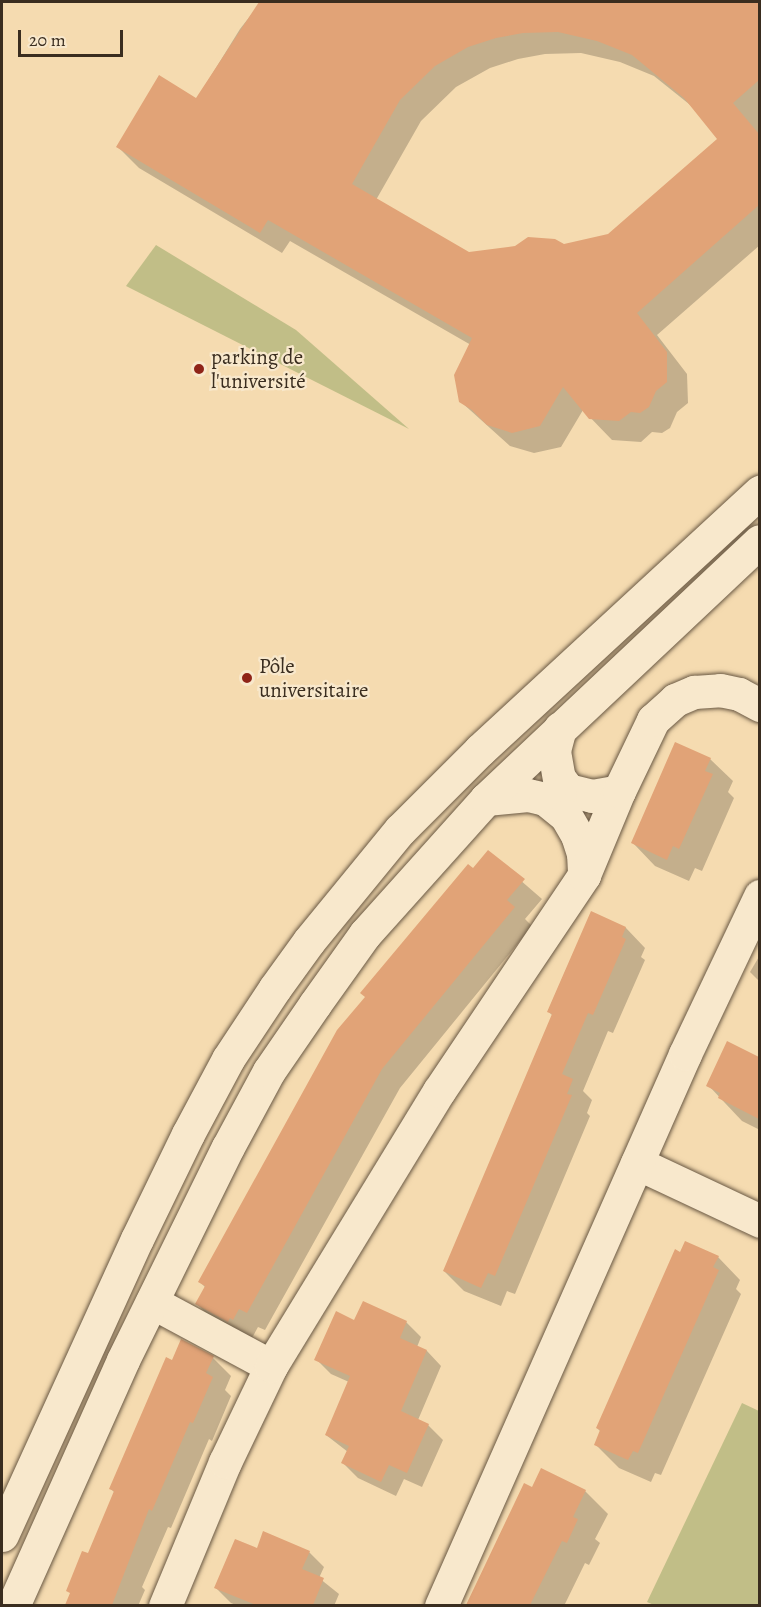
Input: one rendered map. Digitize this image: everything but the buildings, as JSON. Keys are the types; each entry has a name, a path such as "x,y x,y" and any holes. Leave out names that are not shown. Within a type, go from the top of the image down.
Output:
{"street":[{"path":"2,1535 183,1144 228,1059 275,988 316,932 400,830 480,750 759,492"},
{"path":"13,1605 152,1302 228,1147 276,1062 365,934 486,799 759,542"},
{"path":"486,799 528,795 575,807 619,791 653,720 675,700 694,692 720,690 739,694 759,705"},
{"path":"560,728 554,751 559,778 575,807 584,875"},
{"path":"165,1605 225,1462 271,1366 439,1091 584,875 583,853 566,816 592,796 619,791"},
{"path":"441,1605 637,1163 759,896"},
{"path":"637,1163 759,1221"},
{"path":"152,1302 271,1366"}],"shaded area":[{"path":"156,245 296,330 409,429 126,286"},
{"path":"742,1403 759,1411 759,1605 654,1605 647,1602"}],"place":[{"name":"parking de l'université","path":"199,369"},
{"name":"Pôle universitaire","path":"247,678"}]}
